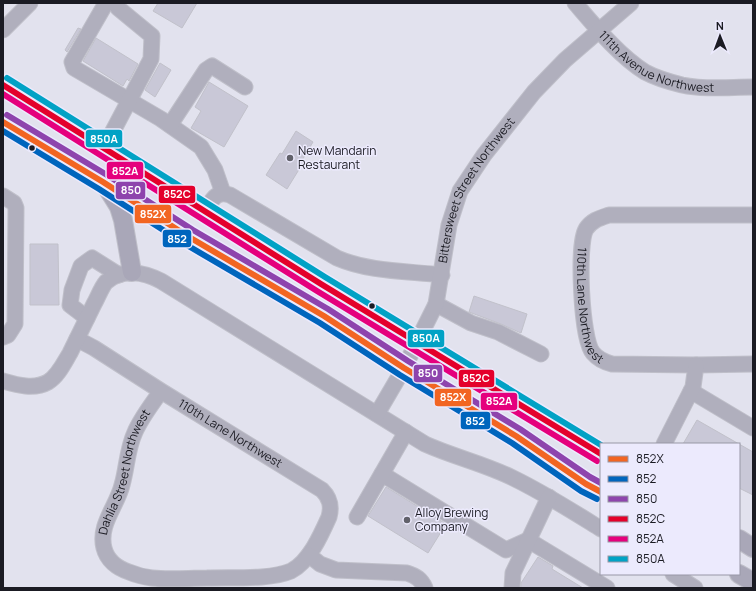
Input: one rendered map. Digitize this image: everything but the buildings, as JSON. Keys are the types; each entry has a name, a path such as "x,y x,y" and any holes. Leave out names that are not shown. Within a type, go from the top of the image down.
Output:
{"main road":[{"path":"3,85 320,284 600,453"},
{"path":"3,122 103,182 189,237 324,316 404,368 516,436 586,484 600,491"},
{"path":"103,182 119,207 123,220 125,274"},
{"path":"740,540 753,548"},
{"path":"740,575 753,582"}],"street":[{"path":"3,30 30,3"},
{"name":"111th Avenue Northwest","path":"575,3 599,31 626,57 645,72 661,79 684,85 708,87 753,87"},
{"name":"Bittersweet Street Northwest","path":"377,414 418,342 436,304 442,275 449,225 460,191 484,155 534,92 565,60 632,3"},
{"path":"104,148 129,101 151,59 152,36 115,4 72,62 74,68 129,101 170,125 201,147 215,170 223,193"},
{"path":"170,125 206,70 212,66 245,87"},
{"path":"205,211 215,196 223,193 230,195 348,263 380,269 442,275"},
{"path":"3,196 14,203 16,208 15,324 8,335 3,337"},
{"name":"110th Lane Northwest","path":"753,215 609,215 598,218 590,223 585,230 582,241 582,305 588,343 593,353 601,361 612,364 753,364"},
{"path":"88,318 70,305 72,290 81,266 92,258 125,274"},
{"path":"3,381 18,386 35,386 48,382 57,374 106,282 125,274 148,274 425,444 445,453 490,468 508,476 549,497 600,528"},
{"path":"436,304 472,323 498,332 541,354"},
{"name":"110th Lane Northwest","path":"77,339 94,348 322,490 327,496 331,510 329,517 309,555"},
{"path":"665,443 691,391 694,382 696,365"},
{"name":"Dahlia Street Northwest","path":"161,391 132,438 122,486 104,528 104,548 108,557 118,567 128,572 152,578 168,579 264,576 280,574 291,571 302,564 309,555"},
{"path":"691,391 753,428"},
{"path":"357,517 406,432"},
{"path":"382,474 506,550 528,540"},
{"path":"512,588 513,573 549,497"},
{"path":"528,540 607,588"},
{"path":"309,555 320,564 336,570 407,573 418,577 424,585"},
{"path":"674,575 695,588"}],"transit line":[{"name":"850A","path":"7,78 325,277 600,444"},
{"name":"852C","path":"3,85 321,284 600,453"},
{"name":"852A","path":"3,94 317,291 597,461"},
{"name":"850","path":"7,115 107,175 193,230 328,309 408,361 520,429 600,482"},
{"name":"852X","path":"3,122 103,182 189,237 324,316 404,368 516,436 586,484 600,491"},
{"name":"852","path":"3,131 99,189 185,244 320,323 400,375 512,443 581,491 597,499"}],"place":[{"name":"New Mandarin Restaurant","path":"290,158"},
{"name":"Alloy Brewing Company","path":"407,520"}]}
